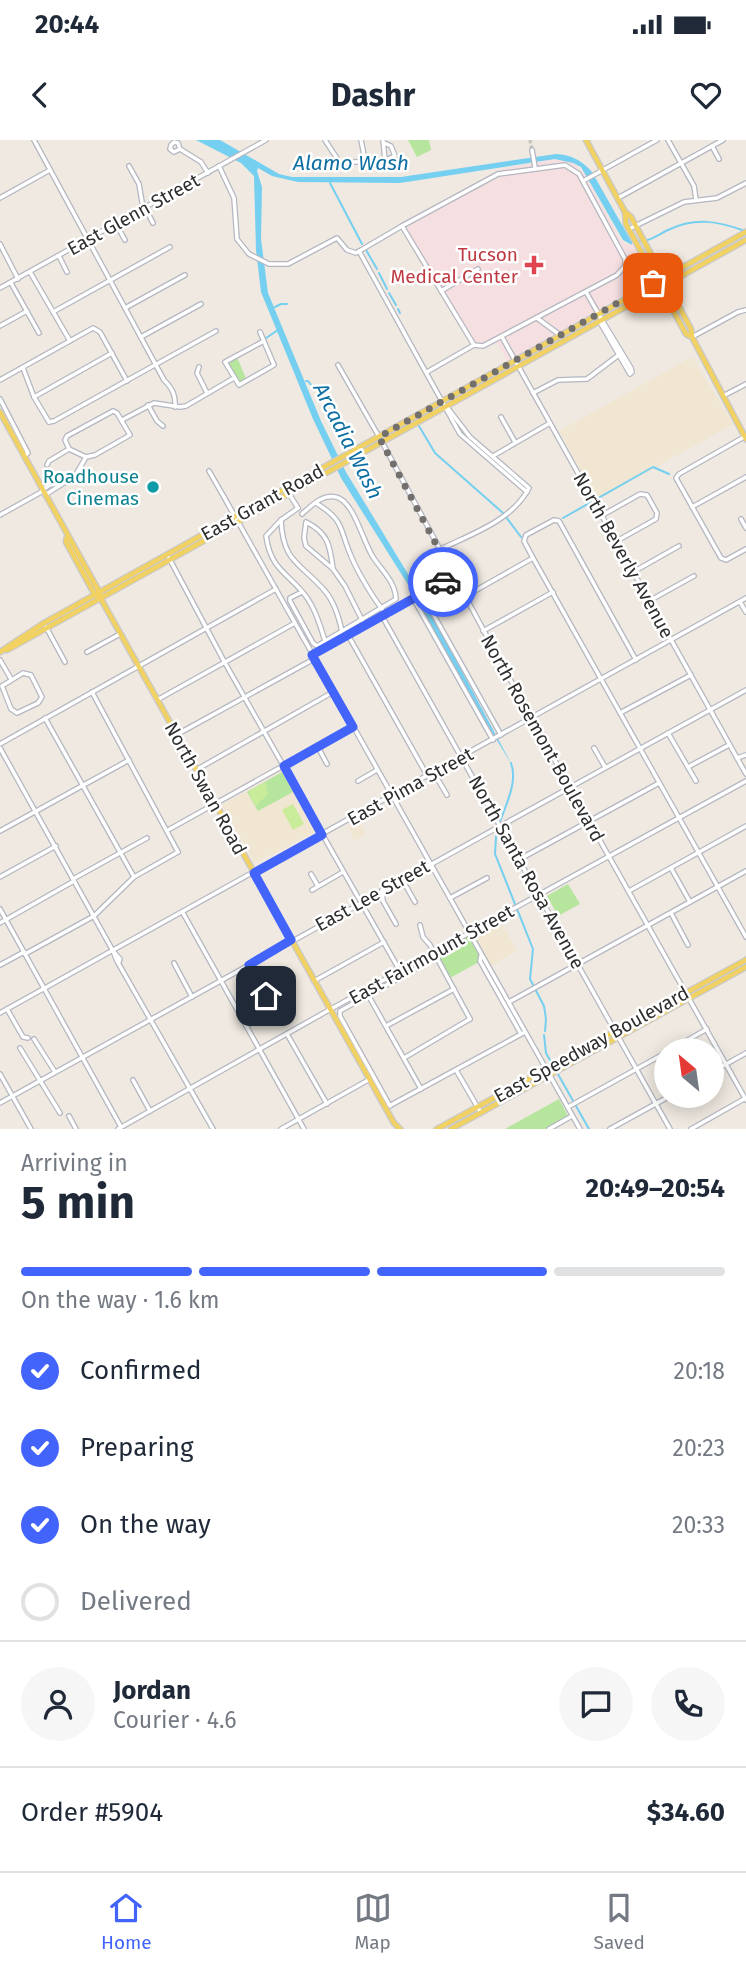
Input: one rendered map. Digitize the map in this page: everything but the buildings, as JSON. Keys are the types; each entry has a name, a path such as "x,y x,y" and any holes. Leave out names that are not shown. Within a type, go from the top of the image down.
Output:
{"main road":[{"path":"588,141 625,212 634,239 686,334 692,337"},
{"path":"625,212 636,225 668,284 691,329 692,337 746,437"},
{"name":"East Grant Road","path":"381,439 443,400 545,351 658,280 746,232"},
{"name":"East Grant Road","path":"0,653 98,593 168,558 381,439 446,406 560,335 668,284 746,240"},
{"path":"545,351 561,338 560,335"},
{"name":"North Swan Road","path":"0,412 214,804 329,1010 388,1107 394,1126 400,1129"},
{"name":"North Swan Road","path":"67,537 66,542 88,582 98,593"},
{"name":"East Grant Road","path":"46,626 101,599 168,558"},
{"path":"76,606 86,595 88,582"},
{"name":"East Speedway Boulevard","path":"437,1129 746,960"},
{"name":"East Speedway Boulevard","path":"451,1129 746,967"}],"street":[{"path":"34,140 156,365 173,391 175,407"},
{"path":"252,140 256,146"},
{"name":"East Glenn Street","path":"0,288 266,140"},
{"path":"325,140 337,162 386,160 395,156 391,146 384,142"},
{"path":"361,140 365,160"},
{"path":"583,181 657,140"},
{"path":"668,140 694,186 696,200"},
{"path":"618,198 723,140"},
{"path":"384,142 386,160"},
{"path":"712,146 719,159"},
{"path":"180,149 201,162 208,173"},
{"path":"532,152 534,166"},
{"path":"219,166 234,198 237,239 244,251 265,263 288,264 337,238 350,253 359,251 498,174 534,166 565,165 573,169 583,181 625,259 625,266 617,275 502,337 483,346 474,345 427,372"},
{"path":"129,166 141,189 144,208 153,223"},
{"path":"0,198 51,170"},
{"path":"629,229 666,209 696,200 717,198 746,183"},
{"path":"116,224 125,240"},
{"path":"402,226 474,345"},
{"path":"0,244 18,279"},
{"path":"53,312 170,247"},
{"path":"359,251 460,434 528,490 513,510 503,517 439,550"},
{"path":"59,256 68,271"},
{"path":"441,291 478,270"},
{"path":"30,272 70,341"},
{"path":"125,308 185,275"},
{"path":"11,282 39,332"},
{"path":"586,292 628,373 631,373 632,370 620,354"},
{"path":"141,337 201,304"},
{"path":"692,337 746,310"},
{"path":"0,326 27,311"},
{"path":"536,318 560,335"},
{"path":"0,380 95,327 127,381"},
{"path":"23,367 34,397 49,423 216,331"},
{"path":"260,332 264,341 274,365 242,385 237,383 225,362 264,341"},
{"name":"North Beverly Avenue","path":"502,337 746,774"},
{"path":"34,397 112,353"},
{"path":"533,393 558,380 587,379 620,354"},
{"name":"North Rosemont Boulevard","path":"340,365 464,597 746,1099"},
{"path":"199,367 197,373 207,393"},
{"path":"122,420 154,403 186,406 234,379"},
{"path":"723,397 746,384"},
{"name":"North Swan Road","path":"0,399 28,453 24,456"},
{"path":"148,405 163,426"},
{"path":"113,411 117,412 130,435 95,455 86,457 69,449 65,439 113,411"},
{"path":"500,417 515,442"},
{"path":"491,459 550,423"},
{"path":"746,437 676,475 723,561 746,549"},
{"path":"47,465 69,449"},
{"path":"0,515 75,476 86,457"},
{"path":"209,471 509,1002 523,1033"},
{"path":"692,507 746,477"},
{"path":"287,492 306,522 306,546 332,569 345,586 362,620"},
{"path":"601,516 639,494 647,495 657,513 656,519 615,542"},
{"path":"302,514 325,498 337,497 346,503 373,557 395,588 396,599 317,646 290,603 290,598 302,592"},
{"path":"316,503 331,513 340,524 351,557 382,609"},
{"path":"298,509 281,520 266,536 267,546 281,573 302,592 314,611 325,641"},
{"path":"740,519 746,528"},
{"path":"281,520 286,551 294,562 327,592 342,632"},
{"path":"636,660 557,520 524,538 746,937"},
{"path":"306,522 320,530 326,538 332,569"},
{"path":"633,572 679,546"},
{"path":"168,558 400,971"},
{"path":"464,597 533,558"},
{"path":"176,735 453,576"},
{"path":"649,601 694,576"},
{"path":"213,1129 0,746 276,589"},
{"path":"483,631 553,592"},
{"path":"421,594 500,736"},
{"path":"414,598 494,739"},
{"name":"East Pima Street","path":"0,1013 746,598"},
{"path":"740,602 746,612"},
{"name":"North Santa Rosa Avenue","path":"382,616 654,1100"},
{"path":"157,701 295,623"},
{"path":"46,626 65,662"},
{"path":"87,652 120,634"},
{"path":"348,635 428,777"},
{"path":"0,660 11,679"},
{"path":"29,673 41,693 41,699 21,713 14,712 1,688 11,679 29,673"},
{"path":"620,713 691,675"},
{"name":"East Lee Street","path":"0,1103 746,690"},
{"path":"0,965 94,916 134,877 180,853 92,692"},
{"path":"196,770 333,692"},
{"path":"45,718 134,877"},
{"path":"168,830 353,727"},
{"path":"668,733 696,781"},
{"path":"688,767 729,744"},
{"path":"318,747 327,764"},
{"path":"594,748 606,767"},
{"path":"737,758 746,755"},
{"path":"0,831 130,760"},
{"path":"358,781 377,771"},
{"path":"434,773 447,795"},
{"name":"East Fairmount Street","path":"120,1128 746,781"},
{"path":"520,859 660,782"},
{"path":"629,891 746,826"},
{"path":"0,923 147,838"},
{"path":"0,877 56,846"},
{"path":"671,868 690,902"},
{"path":"312,890 343,872"},
{"path":"509,1002 746,872"},
{"path":"311,874 318,886"},
{"path":"450,898 487,878"},
{"path":"402,879 415,902"},
{"path":"382,890 383,901 396,924"},
{"path":"0,909 120,1128"},
{"path":"183,913 304,1129"},
{"path":"671,913 688,946"},
{"path":"404,1058 471,1020 423,937 420,925"},
{"path":"314,981 384,942"},
{"path":"482,954 480,961 523,1033 550,1067 580,1129"},
{"name":"East Fairmount Street","path":"340,1011 400,971 435,955"},
{"path":"174,963 192,997"},
{"path":"239,1014 266,998 249,965"},
{"path":"386,1026 454,989"},
{"path":"367,993 421,1089"},
{"path":"246,1026 285,1004"},
{"path":"7,1009 23,1037 28,1038"},
{"name":"North Swan Road","path":"340,1011 340,1016 388,1107"},
{"path":"691,1038 707,1029"},
{"path":"388,1107 523,1033"},
{"path":"287,1034 327,1104"},
{"path":"34,1039 55,1072"},
{"path":"20,1048 60,1113"},
{"path":"726,1064 746,1053"},
{"path":"568,1107 654,1059"},
{"path":"456,1070 481,1113"},
{"path":"0,1074 31,1129"},
{"path":"281,1129 370,1079"},
{"path":"133,1080 150,1111"},
{"path":"691,1129 746,1099"},
{"path":"610,1129 654,1105"},
{"name":"North Santa Rosa Avenue","path":"658,1108 670,1129"},
{"path":"69,1116 76,1129"},
{"path":"549,1129 573,1116"}],"shaded area":[{"name":"Tucson Medical Center","path":"556,159 573,163 583,171 621,240 634,245 650,275 648,281 508,362 497,343 479,349 473,346 399,223 500,169"},
{"path":"692,357 733,424 597,500 559,431"},
{"path":"282,772 315,832 255,863 222,805"},
{"path":"359,820 366,834 354,841 348,827"},
{"path":"499,919 517,951 491,966 473,934"}],"green space":[{"path":"408,140 429,140 431,150 417,157"},
{"path":"237,357 247,381 240,383 228,365 229,361"},
{"path":"282,772 293,792 258,811 247,792"},
{"path":"266,782 268,794 256,806 249,794 250,790"},
{"path":"293,804 304,824 293,830 282,810"},
{"path":"568,884 580,904 558,916 547,896"},
{"path":"468,936 479,955 479,962 450,978 436,954"},
{"path":"559,1099 568,1116 545,1129 505,1129"}],"water":[{"path":"196,140 220,140 279,174 292,177 401,177 556,154 572,157 592,172 630,239 632,245 623,240 581,167 555,159 400,183 298,182 272,176 258,168 257,171 262,187 261,239 268,293 321,421 346,472 425,602 512,765 412,591 341,478 313,419 261,292 256,250 254,176 241,163"}],"waterway":[{"path":"330,183 362,244"},
{"name":"Alamo Wash","path":"631,242 646,240 678,226 697,222 716,223 745,231"},
{"path":"366,250 377,269"},
{"path":"379,273 387,289"},
{"path":"389,293 396,305"},
{"path":"275,307 287,304"},
{"path":"398,309 400,313"},
{"path":"266,338 278,330"},
{"path":"306,381 312,386"},
{"path":"419,426 435,453 503,513 521,537"},
{"path":"563,518 653,467 669,474"},
{"name":"Arcadia Wash","path":"500,822 512,785 511,763"},
{"name":"Arcadia Wash","path":"499,827 495,854 533,949 530,979 544,1006 545,1031"},
{"name":"Arcadia Wash","path":"544,1035 546,1053 589,1129"}],"tunnel":[{"path":"530,140 532,150"}],"way so far":[{"path":"443,582 453,576 379,437 653,283"}],"place":[{"name":"Tucson Medical Center","path":"534,265"},
{"name":"Roadhouse Cinemas","path":"153,487"}],"route":[{"path":"266,996 249,965 291,940 254,873 322,835 284,766 353,727 312,655 443,582"}]}
